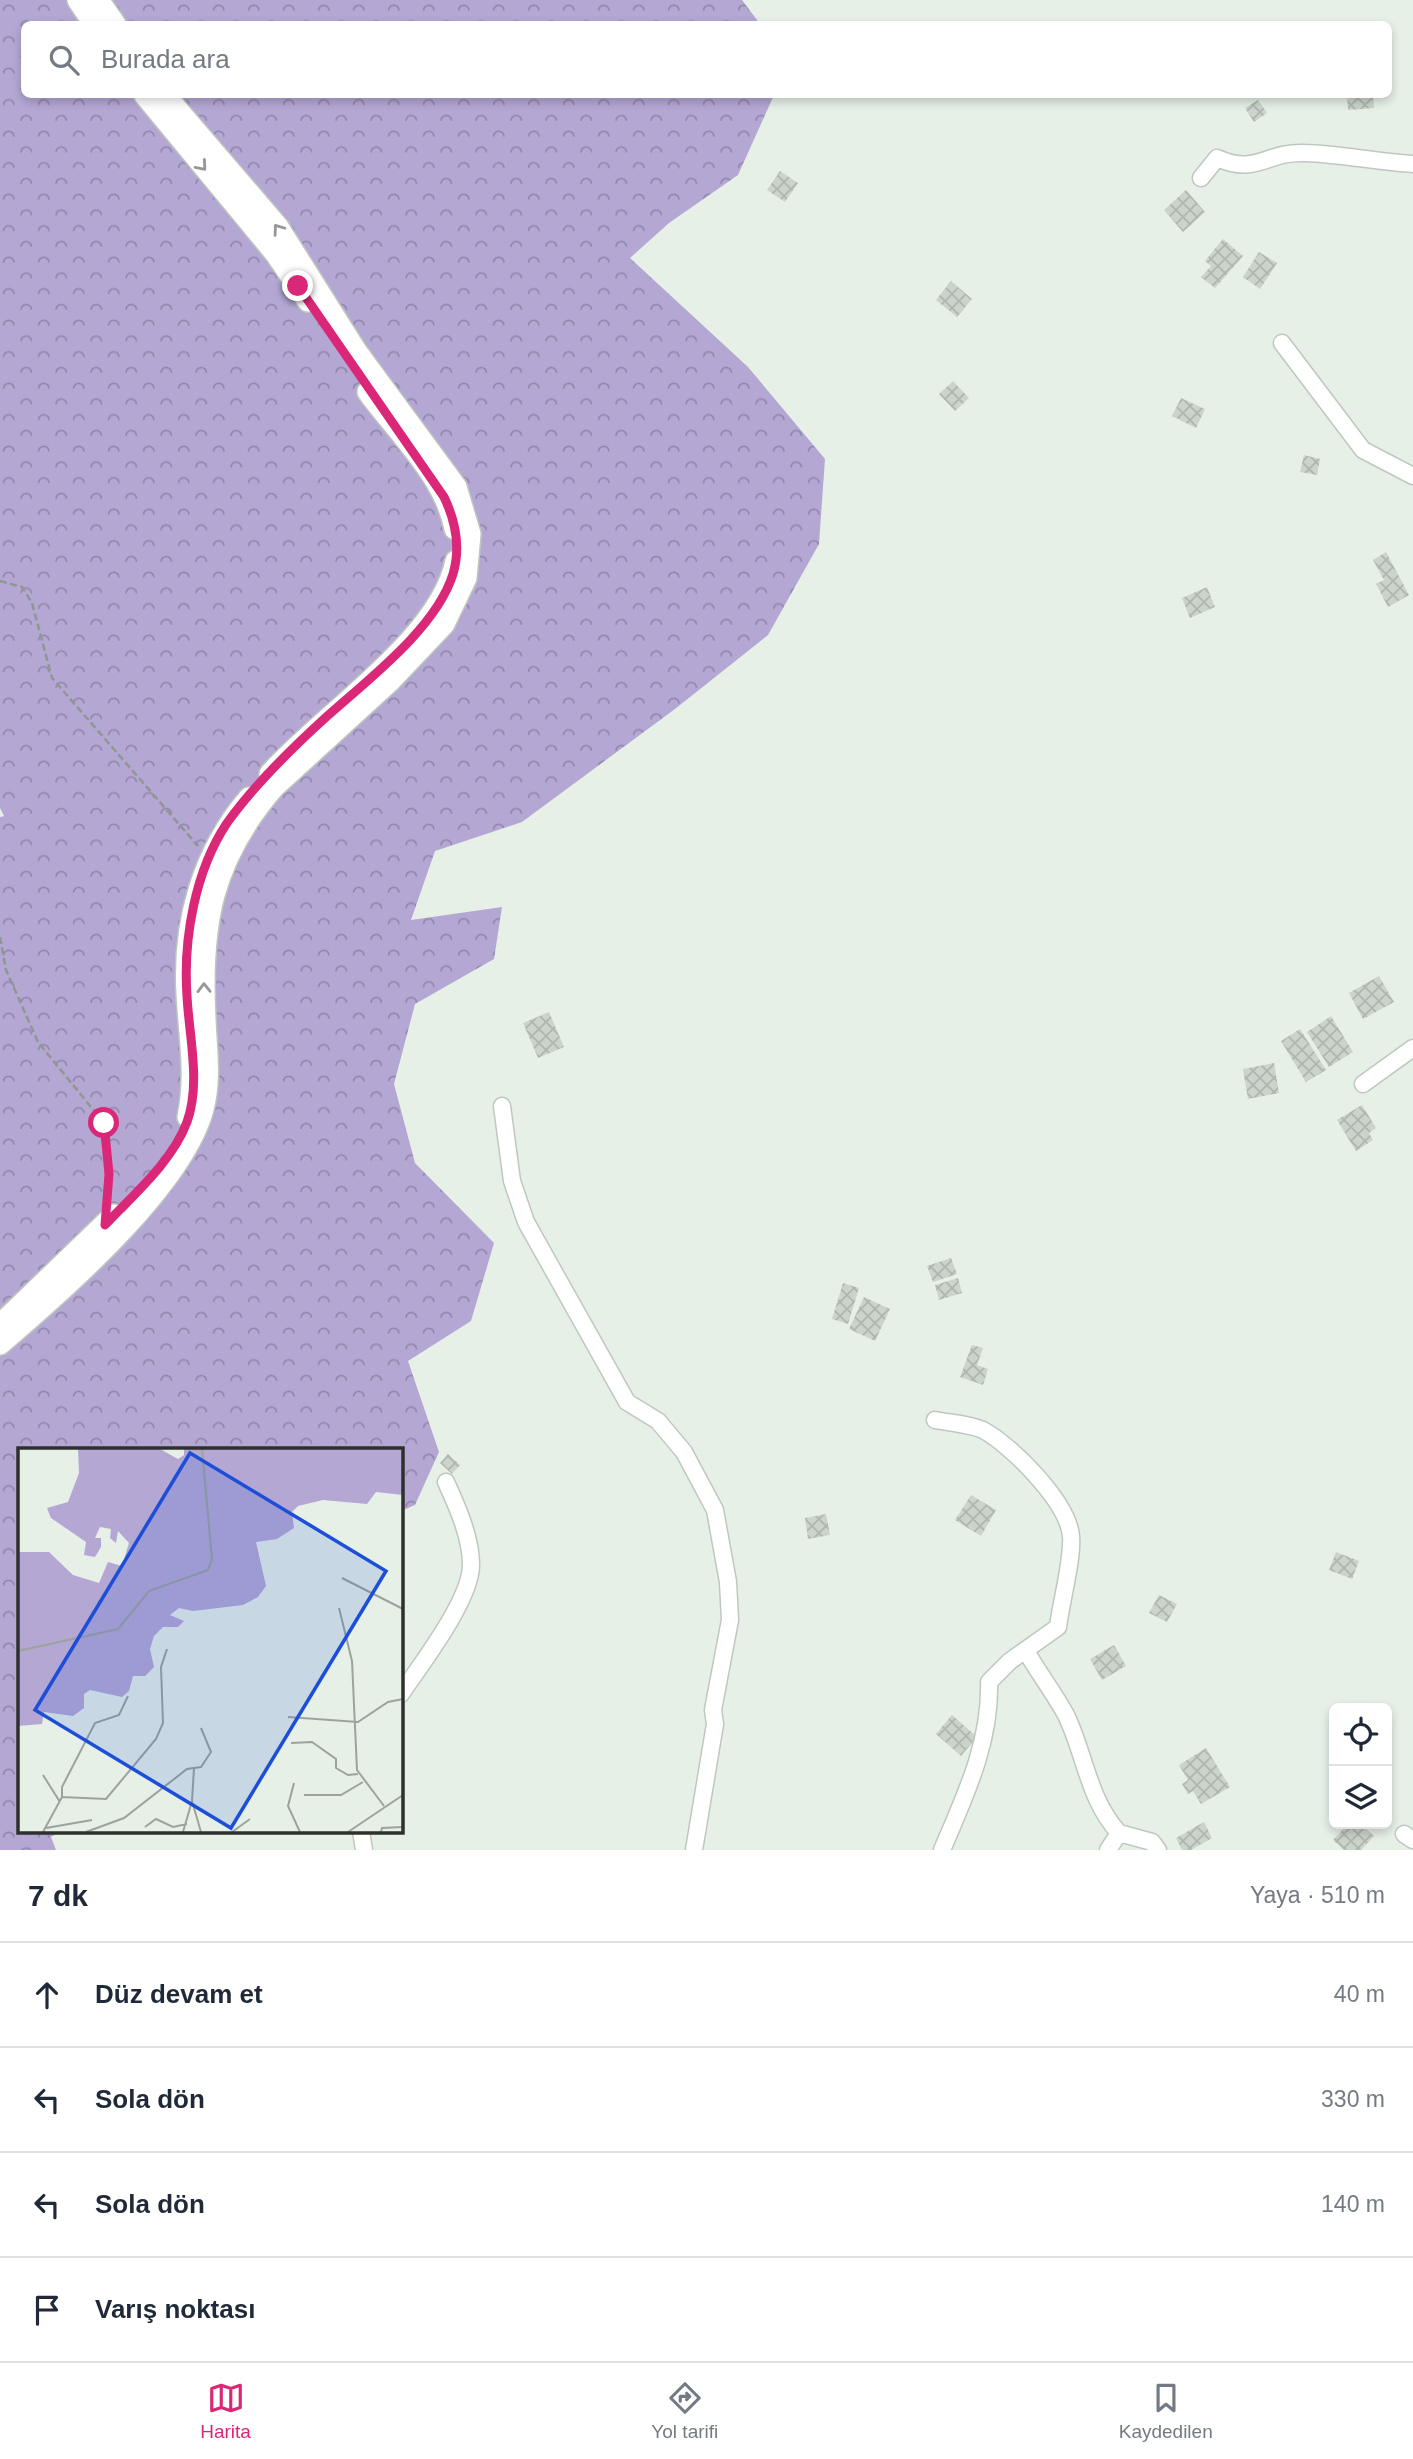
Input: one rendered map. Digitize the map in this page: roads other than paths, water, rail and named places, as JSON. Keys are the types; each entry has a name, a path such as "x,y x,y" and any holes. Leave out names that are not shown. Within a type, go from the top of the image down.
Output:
{"main road":[{"path":"78,0 92,21"},
{"path":"98,0 113,21"},
{"path":"0,1325 105,1225 174,1146 187,1122 192,1068 185,960 194,908 209,859 227,824 290,751 387,664 420,628 453,573 456,534 453,515 434,481 368,391 276,254 147,98"},
{"path":"0,1344 76,1276 162,1183 182,1155 194,1134 208,1082 203,953 210,904 225,860 255,809 274,787 431,639 459,598 470,559 470,534 456,487 356,351 278,227 167,98"}],"street":[{"path":"1201,178 1217,158 1233,165 1254,166 1274,156 1303,152 1413,164"},
{"path":"1282,343 1363,450 1413,476"},
{"path":"1363,1084 1413,1048"},
{"path":"502,1106 512,1181 526,1222 626,1402 658,1421 684,1451 715,1510 728,1582 730,1620 713,1710 715,1724 694,1850"},
{"path":"935,1420 981,1430 1003,1445 1037,1476 1062,1511 1071,1535 1058,1627 1010,1661 989,1682 990,1707 980,1757 942,1850"},
{"path":"402,1692 456,1610 471,1566 460,1514 446,1482"},
{"path":"1026,1651 1066,1716 1083,1769 1105,1818 1119,1833 1152,1842 1158,1850"},
{"path":"361,1832 364,1850"},
{"path":"1108,1850 1119,1833"}]}
